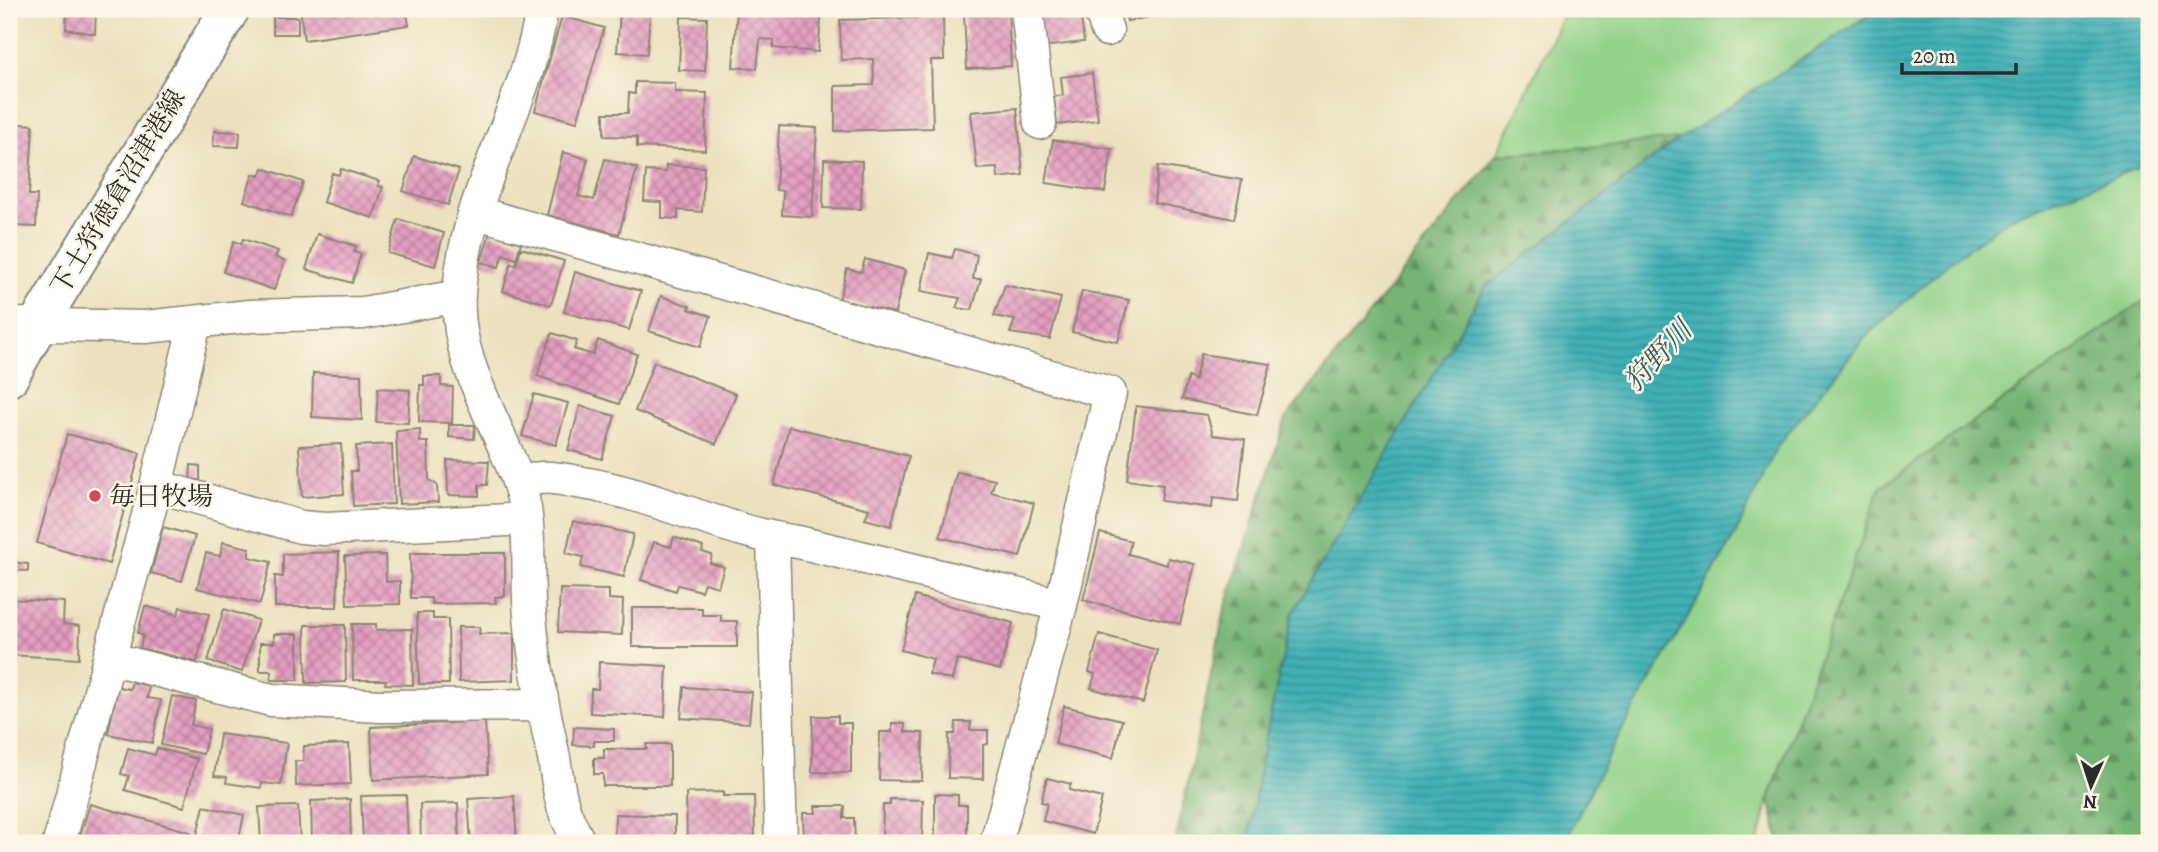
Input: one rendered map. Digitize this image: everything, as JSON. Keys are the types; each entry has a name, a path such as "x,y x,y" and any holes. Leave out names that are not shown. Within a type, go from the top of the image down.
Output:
{"main road":[{"name":"下土狩徳倉沼津港線","path":"9,377 23,324 230,9"}],"street":[{"path":"542,9 532,52 474,212 459,296 462,331 473,375 520,486 526,519 530,617 542,705 565,813 580,843"},
{"path":"1027,9 1040,123"},
{"path":"474,212 1111,393 1061,605 996,843"},
{"path":"23,324 145,327 250,316 363,313 459,296"},
{"path":"60,843 156,486 195,323"},
{"path":"520,486 539,477 596,485 773,538 1061,605"},
{"path":"156,486 301,527 325,529 526,519"},
{"path":"773,538 781,843"},
{"path":"109,658 271,700 381,706 542,705"}],"green space":[{"path":"1566,9 1878,9 1679,139 1496,155"},
{"path":"1679,139 1486,286 1262,755 1248,843 1175,843 1225,609 1286,418 1496,155"},
{"path":"2149,163 2149,297 1880,488 1769,799 1758,843 1564,843 1615,742 1734,537 1778,445 1867,335 1951,261 2010,218"},
{"path":"2149,297 2149,843 1780,843 1769,799 1880,488"}],"water":[{"name":"狩野川","path":"1878,9 2149,9 2149,163 2010,218 1951,261 1867,335 1778,445 1734,537 1615,742 1564,843 1248,843 1262,755 1292,614 1486,286 1679,139"}],"building":[{"path":"67,9 96,9 95,34 66,29"},
{"path":"300,9 406,9 409,25 304,40"},
{"path":"737,9 822,9 818,52 773,48 774,40 760,39 757,69 733,67"},
{"path":"1038,9 1080,9 1084,42 1042,47"},
{"path":"1125,9 1188,9 1188,10 1127,21"},
{"path":"620,11 650,13 647,54 617,52"},
{"path":"1008,11 1011,66 967,69 964,14"},
{"path":"562,16 604,28 577,122 535,111"},
{"path":"273,17 298,17 298,34 273,34"},
{"path":"681,17 707,18 705,71 679,70"},
{"path":"943,17 944,60 931,60 933,128 835,131 835,86 874,85 873,59 841,60 840,20"},
{"path":"1092,73 1098,120 1057,125 1054,97 1063,95 1061,77"},
{"path":"635,82 675,83 675,92 707,93 705,150 637,147 637,137 604,136 604,113 628,113 629,93 635,94"},
{"path":"1017,108 1023,175 998,178 997,168 977,169 971,112"},
{"path":"9,123 33,125 29,195 37,195 36,227 9,226"},
{"path":"779,126 817,128 812,217 782,215 783,191 776,190"},
{"path":"214,131 240,132 239,147 213,146"},
{"path":"1053,140 1112,149 1105,192 1046,183"},
{"path":"563,152 588,159 578,196 594,200 605,159 637,168 619,234 547,215"},
{"path":"414,156 459,170 448,205 403,191"},
{"path":"824,159 862,161 861,209 823,208"},
{"path":"666,165 704,167 702,212 678,210 678,219 662,218 662,202 644,201 646,171 666,172"},
{"path":"1158,166 1242,180 1234,219 1154,203"},
{"path":"263,168 303,182 291,217 244,201 253,174 260,176"},
{"path":"341,169 379,181 378,186 383,187 373,218 323,202 332,173 339,175"},
{"path":"398,219 444,233 435,266 388,253"},
{"path":"490,233 521,243 516,259 503,254 499,267 481,262"},
{"path":"317,234 356,246 354,252 361,254 352,283 306,269"},
{"path":"243,239 278,251 275,257 285,261 274,290 223,272 234,241 241,244"},
{"path":"521,248 564,261 551,305 503,291 511,263 516,265"},
{"path":"955,249 977,255 973,279 981,279 972,310 956,308 960,298 921,291 929,253 952,258"},
{"path":"865,259 905,270 895,313 839,300 847,269 861,272"},
{"path":"575,272 641,291 629,330 564,312"},
{"path":"1005,285 1061,298 1050,339 1010,333 1015,320 994,316"},
{"path":"1082,291 1129,300 1118,342 1072,332"},
{"path":"661,296 711,316 700,347 649,331"},
{"path":"552,333 577,341 574,349 593,355 598,340 637,354 619,404 537,376"},
{"path":"1201,354 1271,364 1257,415 1182,399 1188,377 1195,380"},
{"path":"654,362 736,394 716,444 635,411"},
{"path":"313,373 361,375 362,420 312,417"},
{"path":"424,376 441,376 441,386 453,387 452,423 419,422 420,385 424,385"},
{"path":"378,388 410,390 408,423 376,422"},
{"path":"534,394 568,403 556,445 522,436"},
{"path":"580,406 615,416 602,459 568,450"},
{"path":"1136,406 1207,415 1213,435 1245,439 1238,501 1213,498 1212,508 1161,501 1163,485 1127,480"},
{"path":"449,425 475,425 474,439 449,437"},
{"path":"789,426 909,456 891,526 865,519 869,509 774,485"},
{"path":"420,429 420,442 428,442 429,480 437,485 438,502 399,504 396,431"},
{"path":"67,434 140,453 109,564 37,543"},
{"path":"341,444 344,494 302,497 299,446"},
{"path":"392,444 394,504 353,506 351,471 357,471 356,446"},
{"path":"447,460 489,461 487,485 479,485 479,496 448,495"},
{"path":"191,465 200,466 200,480 190,481"},
{"path":"957,472 995,480 991,492 1034,503 1020,557 940,537"},
{"path":"573,521 633,534 624,577 581,567 583,557 566,553"},
{"path":"163,527 195,536 182,581 151,573"},
{"path":"1100,533 1131,541 1128,554 1167,565 1168,558 1195,564 1180,624 1083,600"},
{"path":"674,537 703,547 702,552 712,555 710,563 724,567 718,587 704,583 701,591 678,585 676,591 641,580 654,542 671,547"},
{"path":"223,542 249,548 249,557 271,562 260,604 197,588 206,553 220,556"},
{"path":"339,552 337,607 275,607 275,576 283,577 283,554"},
{"path":"410,553 505,553 505,596 495,597 496,603 432,604 431,598 411,598"},
{"path":"385,555 386,582 400,581 400,604 347,605 345,556"},
{"path":"10,562 28,564 28,571 9,570"},
{"path":"560,589 609,590 609,599 623,600 622,635 558,632"},
{"path":"915,596 1013,623 1000,670 957,659 952,680 929,674 933,659 901,650"},
{"path":"9,599 64,602 63,624 80,626 79,659 9,655"},
{"path":"145,606 178,615 180,607 209,614 197,662 140,648 143,635 138,633"},
{"path":"632,608 702,608 702,615 721,615 721,621 737,621 737,647 632,647"},
{"path":"224,609 258,620 242,672 208,661"},
{"path":"417,613 433,613 433,619 448,619 449,684 419,684"},
{"path":"352,624 376,624 376,630 412,629 413,685 385,684 386,680 353,680"},
{"path":"305,625 345,625 346,682 306,683"},
{"path":"458,627 480,627 479,634 514,633 514,680 459,682"},
{"path":"274,634 298,634 298,680 271,680 271,671 260,671 260,643 274,643"},
{"path":"1099,634 1157,650 1143,703 1091,688 1095,674 1089,672"},
{"path":"599,662 667,666 665,717 590,713 591,689 598,689"},
{"path":"132,682 149,686 147,698 161,700 152,743 108,734 118,687 130,689"},
{"path":"684,687 752,692 749,723 681,718"},
{"path":"172,696 196,701 191,725 209,729 203,754 161,745"},
{"path":"1064,706 1122,720 1113,758 1055,744"},
{"path":"813,716 838,716 838,723 851,723 851,773 812,772"},
{"path":"485,721 488,774 373,780 371,727"},
{"path":"956,722 971,722 970,730 988,730 988,744 983,745 983,779 948,778 949,734 955,734"},
{"path":"892,723 905,724 905,732 923,733 922,781 879,780 880,732 892,732"},
{"path":"574,727 614,729 614,741 594,741 594,746 573,745"},
{"path":"220,734 287,743 281,785 262,783 261,788 226,783 227,777 214,776"},
{"path":"349,744 351,784 296,786 295,761 303,761 304,746"},
{"path":"646,744 670,744 670,786 603,786 603,774 594,774 594,758 604,758 604,749 647,749"},
{"path":"128,748 155,755 157,748 197,759 184,807 125,790 129,776 121,774"},
{"path":"1047,778 1071,784 1069,790 1102,798 1093,834 1043,821 1047,803 1041,802"},
{"path":"723,792 723,796 754,796 755,843 687,843 686,793"},
{"path":"935,794 958,795 958,805 967,805 967,843 935,843"},
{"path":"406,795 408,843 363,843 361,796"},
{"path":"514,796 517,843 471,843 468,799"},
{"path":"350,799 351,843 312,843 311,801"},
{"path":"890,799 923,800 922,843 882,843 883,805 890,805"},
{"path":"458,803 459,843 421,843 420,804"},
{"path":"90,804 190,832 186,843 78,843"},
{"path":"204,806 244,815 238,843 195,843"},
{"path":"298,806 300,843 261,843 259,807"},
{"path":"815,806 845,806 844,818 854,818 855,843 804,843 803,813 816,813"},
{"path":"615,814 675,816 675,843 614,843"}],"place":[{"name":"毎日牧場","path":"95,496"}]}
